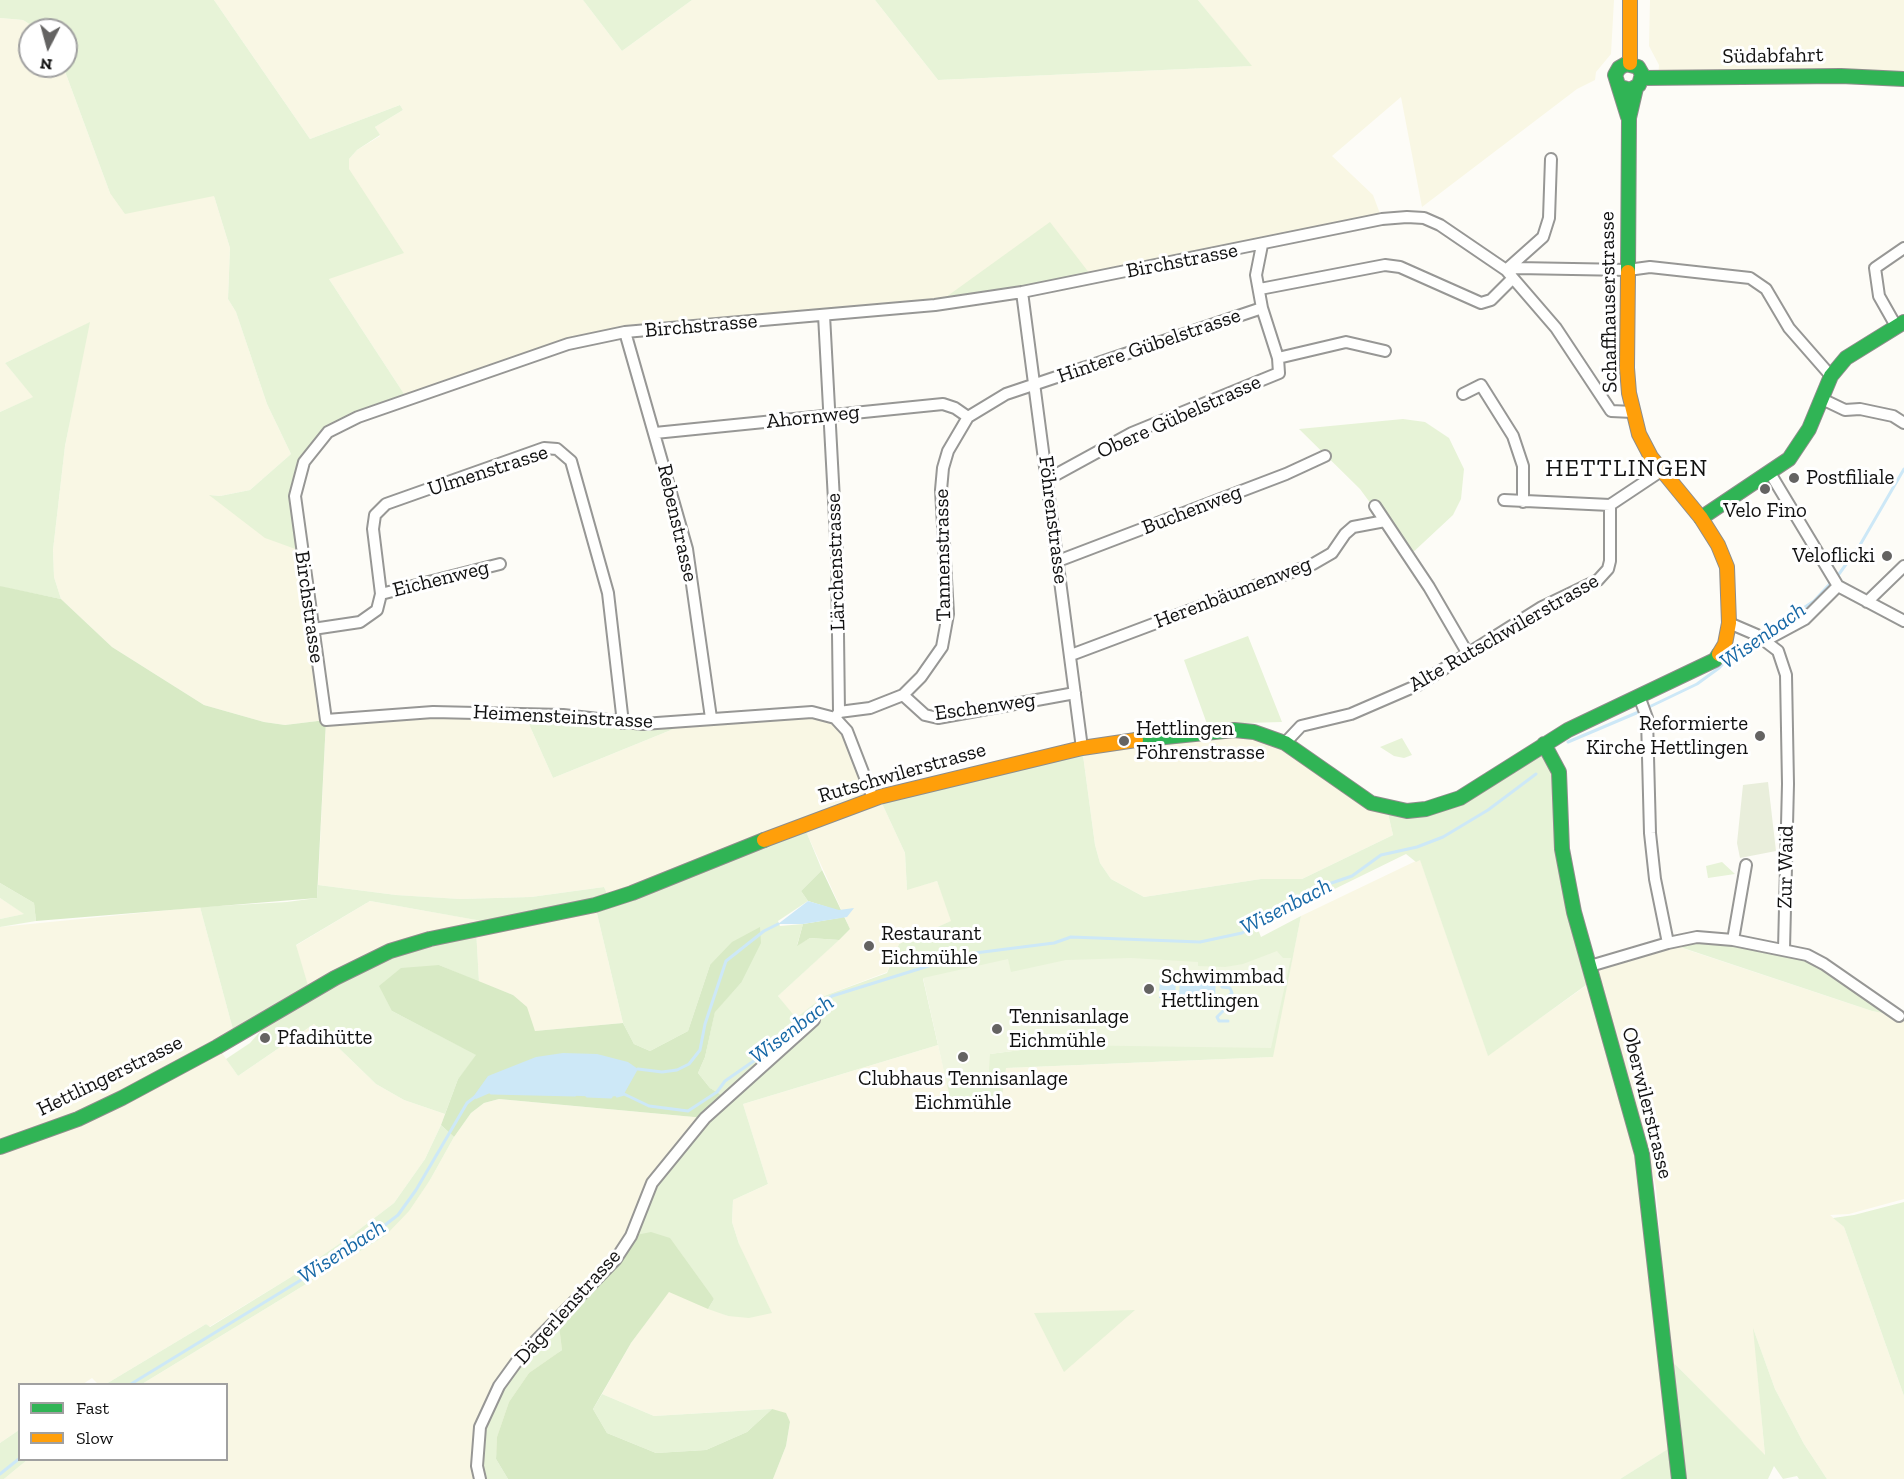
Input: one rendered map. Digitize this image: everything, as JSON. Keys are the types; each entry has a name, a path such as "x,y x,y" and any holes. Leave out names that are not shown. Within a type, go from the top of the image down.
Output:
{"street":[{"path":"1630,0 1630,63"},
{"path":"1630,63 1641,70 1640,83 1630,90 1620,87 1616,79 1617,71 1622,65 1630,63"},
{"name":"Südabfahrt","path":"1640,83 1840,76 1904,79"},
{"name":"Schaffhauserstrasse","path":"1629,118 1640,83"},
{"name":"Schaffhauserstrasse","path":"1545,744 1568,729 1641,699 1715,660 1725,644 1729,623 1727,567 1718,545 1701,518 1661,471 1639,434 1633,412 1626,368 1629,118 1620,87"},
{"path":"1260,289 1386,265 1400,267 1481,303 1491,300 1509,275 1543,237 1549,218 1551,159"},
{"name":"Birchstrasse","path":"326,720 295,496 304,462 328,432 358,417 557,348 625,332 824,315 1022,292 1382,219 1424,218 1440,225 1509,275 1556,328 1611,411 1633,412"},
{"path":"1262,245 1256,275 1262,308 1278,358 1346,342 1385,351"},
{"path":"1701,518 1770,473 1793,453 1809,429 1831,376 1846,358 1900,324 1879,296 1875,268 1904,248"},
{"path":"1509,275 1516,268 1628,270 1650,267 1750,278 1766,289 1789,328 1831,376"},
{"name":"Föhrenstrasse","path":"1022,292 1036,384 1082,748"},
{"name":"Hintere Gübelstrasse","path":"1036,384 1262,308"},
{"name":"Lärchenstrasse","path":"824,315 837,556 837,715"},
{"name":"Rebenstrasse","path":"625,332 687,549 711,718"},
{"name":"Obere Gübelstrasse","path":"1047,479 1132,433 1279,373 1278,358"},
{"name":"Tannenstrasse","path":"837,715 870,708 903,695 921,677 942,647 948,614 941,490 943,468 948,451 968,417 994,399 1036,384"},
{"path":"1463,394 1481,385 1513,436 1522,466 1523,502"},
{"path":"1822,399 1845,410 1871,411 1893,416 1904,423"},
{"name":"Ahornweg","path":"655,433 943,404 955,408 968,417"},
{"name":"Ulmenstrasse","path":"381,594 373,529 375,515 386,504 544,448 557,449 571,461 608,593 623,723"},
{"name":"Buchenweg","path":"1058,561 1286,474 1325,456"},
{"path":"1504,500 1611,506 1661,471"},
{"path":"1770,473 1835,582 1904,621"},
{"path":"1375,506 1468,654"},
{"name":"Alte Rutschwilerstrasse","path":"1286,743 1301,726 1351,714 1386,701 1468,654 1542,607 1605,575 1610,561 1611,506"},
{"name":"Herenbäumenweg","path":"1071,655 1313,564 1332,553 1345,534 1353,527 1385,521"},
{"name":"Eichenweg","path":"381,594 500,564"},
{"path":"1867,602 1904,566"},
{"path":"1729,623 1762,638 1804,619 1835,582"},
{"path":"313,628 360,622 377,610 381,594"},
{"name":"Zur Waid","path":"1762,638 1778,651 1786,675 1788,784 1784,949"},
{"name":"Eschenweg","path":"903,695 925,715 938,718 1076,693"},
{"path":"1641,699 1647,714 1650,833 1655,879 1668,943"},
{"name":"Heimensteinstrasse","path":"326,720 433,712 563,715 643,724 812,712 837,715"},
{"path":"837,715 847,731 873,798"},
{"name":"Rutschwilerstrasse","path":"235,1036 335,978 390,951 430,939 595,905 632,893 873,798 1082,748 1163,736 1234,730 1254,732 1286,743 1357,796 1387,808 1407,811 1426,809 1460,798 1545,744"},
{"name":"Oberwilerstrasse","path":"1545,744 1559,772 1565,868 1642,1155 1679,1479"},
{"path":"1733,940 1746,865"},
{"path":"1590,966 1697,937 1733,940 1807,955 1824,964 1899,1016"},
{"name":"Dägerlenstrasse","path":"480,1479 477,1466 480,1427 499,1386 520,1357 616,1259 631,1236 652,1183 705,1118 814,1020"},
{"name":"Hettlingerstrasse","path":"0,1147 78,1119 160,1078 235,1036"}],"shaded area":[{"path":"214,0 583,0 622,51 692,0 875,0 938,80 1251,66 1198,0 1614,0 1611,54 1596,72 1595,80 1577,89 1422,207 1401,97 1332,156 1373,195 1382,219 935,305 625,332 568,344 408,400 329,279 349,159 357,150 380,136 375,127 403,110 400,105 310,139"},
{"path":"1650,0 1904,0 1904,80 1658,79 1659,65 1649,46"},
{"path":"0,18 18,20 18,78 67,78 110,193 214,196 230,248 228,299 236,312 267,404 291,454 250,490 220,496 210,495 301,551 326,720 285,725 264,722 204,705 112,647 61,599 54,577 53,550 65,446 89,323 5,363 34,397 0,412"},
{"path":"812,712 835,718 879,797 905,853 907,889 937,881 952,921 899,944 887,972 824,996 795,1019 778,996 850,929 803,825 610,900 604,887 531,897 460,899 396,895 318,885 326,720 524,713 553,778 698,719"},
{"path":"1254,732 1387,809 1393,835 1302,879 1261,879 1144,897 1111,879 1100,863 1095,845 1082,748"},
{"path":"1420,859 1488,1055 1587,985 1644,1187 1670,1448 1620,1479 773,1479 786,1446 790,1422 772,1409 654,1416 602,1394 631,1343 669,1291 728,1316 739,1244 732,1222 733,1200 768,1184 743,1104 938,1045 952,1104 1006,1068 1272,1057 1301,916"},
{"path":"0,898 25,914 0,919"},
{"path":"370,901 483,921 595,905 623,1023 535,1031 513,995 479,982 476,930 310,992 295,946"},
{"path":"200,907 235,1037 218,1047 238,1076 314,1024 376,1084 404,1100 445,1114 425,1159 394,1203 352,1235 291,1277 209,1327 206,1324 108,1383 97,1383 92,1378 84,1383 18,1383 18,1431 0,1443 0,927"},
{"path":"1676,946 1872,1011 1904,1016 1904,1199 1849,1214 1830,1215 1844,1227 1904,1396 1904,1479 1827,1479 1804,1444 1775,1389 1754,1331 1765,1456 1670,1359 1656,1187 1596,970"},
{"path":"499,1099 705,1118 480,1479 4,1479 26,1461 228,1461 228,1383 144,1383 385,1236 430,1180 454,1137 471,1113 484,1103"}],"green space":[{"path":"0,0 214,0 310,139 400,105 403,110 375,127 380,135 357,150 349,159 349,169 404,253 329,279 408,400 328,432 304,461 295,496 301,551 265,538 209,495 220,496 250,490 291,454 267,404 236,312 228,299 230,248 214,196 125,214 110,193 67,78 78,78 78,18 0,18"},
{"path":"583,0 692,0 622,51"},
{"path":"875,0 1198,0 1252,66 938,80"},
{"path":"1050,222 1093,278 935,305"},
{"path":"90,322 65,446 53,550 54,577 61,599 2,587 0,586 0,412 33,397 5,363"},
{"path":"1403,419 1425,422 1449,438 1464,469 1461,499 1453,515 1409,556 1360,489 1299,429"},
{"path":"0,586 61,599 112,647 204,705 264,722 285,725 326,720 317,898 36,921 34,903 0,883"},
{"path":"1248,636 1282,722 1207,724 1184,660"},
{"path":"524,713 623,723 698,719 553,778"},
{"path":"1402,738 1412,755 1404,758 1394,756 1380,747"},
{"path":"1544,744 1552,756 1561,829 1593,980 1488,1056 1420,860 1416,862 1406,854 1257,927 1261,937 1301,916 1273,1057 1006,1068 1001,1103 952,1104 947,1085 988,1082 989,1054 1059,1045 923,979 938,1045 743,1104 768,1184 733,1200 732,1222 739,1244 772,1313 749,1318 728,1316 708,1309 714,1299 631,1236 646,1195 725,1098 710,1088 698,1073 705,1057 715,1011 741,983 710,965 688,1031 650,1051 634,1044 623,1023 595,905 482,921 370,901 296,945 310,992 390,951 476,929 479,982 439,965 392,1011 477,1055 458,1079 445,1114 404,1100 376,1084 314,1024 238,1076 226,1059 250,1043 264,1027 235,1037 200,907 317,898 318,885 396,895 460,899 531,897 604,887 610,900 803,824 822,870 801,891 808,901 778,921 780,926 803,924 797,945 810,938 839,940 778,996 796,1018 824,996 887,973 899,944 951,921 937,881 907,890 905,853 879,797 1082,748 1095,845 1100,863 1111,879 1144,897 1261,879 1302,879 1393,835 1387,809 1426,809"},
{"path":"1768,782 1776,851 1740,858 1737,843 1743,785"},
{"path":"1722,862 1735,874 1708,878 1706,866"},
{"path":"822,870 850,929 839,940 810,938 797,946 803,924 839,918 827,907 808,901 801,891"},
{"path":"0,883 34,903 36,921 0,927 0,919 24,914 0,898"},
{"path":"760,927 761,943 741,983 715,1012 705,1057 698,1073 710,1088 726,1098 705,1118 499,1099 484,1103 471,1113 454,1137 441,1125 458,1079 476,1055 392,1011 379,986 401,968 439,965 513,995 527,1007 535,1031 623,1023 634,1044 650,1051 688,1031 710,965 732,942"},
{"path":"1697,937 1807,955 1899,1016 1872,1011 1668,943"},
{"name":"Schwimmbad Hettlingen","path":"1277,951 1283,958 1291,958 1271,1048 1060,1045 990,1054 988,1082 947,1085 923,978 1008,959 1011,972 1066,960 1131,958 1198,962 1198,966 1225,967 1243,964"},
{"path":"441,1125 454,1137 430,1180 409,1211 385,1236 144,1383 108,1383 206,1324 210,1327 291,1277 352,1235 394,1203 425,1159"},
{"path":"1904,1202 1904,1396 1844,1227 1833,1218"},
{"path":"651,1232 670,1238 714,1299 708,1309 669,1292 631,1343 593,1409 607,1433 656,1453 706,1450 747,1432 772,1409 786,1413 790,1422 786,1446 773,1479 508,1479 496,1459 497,1437 509,1402 529,1373 562,1350 558,1318 631,1236"},
{"path":"1135,1310 1064,1372 1034,1313"},
{"path":"558,1318 562,1350 529,1373 509,1402 497,1437 496,1459 508,1479 480,1479 477,1444 499,1386"},
{"path":"1753,1328 1775,1389 1804,1444 1827,1479 1799,1479 1797,1476 1783,1479 1774,1466 1768,1479 1620,1479 1676,1444 1666,1355 1765,1455"},
{"path":"602,1394 654,1416 772,1409 747,1432 706,1450 656,1453 607,1433 593,1409"},
{"path":"18,1431 18,1461 26,1461 4,1479 0,1479 0,1443"}],"water":[{"path":"808,901 839,910 854,908 847,917 803,924 778,924"},
{"path":"1205,973 1216,974 1215,1000 1179,999 1180,978 1194,978 1194,981 1199,982"},
{"path":"1160,977 1176,978 1175,999 1159,998"},
{"path":"563,1053 597,1054 628,1062 638,1069 624,1094 611,1097 490,1093 476,1099 473,1097 488,1076 536,1057"}],"waterway":[{"name":"Wisenbach","path":"1763,635 1814,601 1839,574 1860,545 1904,469"},
{"name":"Wisenbach","path":"1647,708 1697,684 1719,668 1733,653 1757,638"},
{"name":"Wisenbach","path":"1568,742 1641,711"},
{"name":"Wisenbach","path":"617,1096 624,1094 649,1106 688,1111 717,1092 725,1081 758,1058 832,996 967,954 1054,943 1071,937 1200,942 1242,933 1311,890 1352,876 1381,855 1417,847 1443,837 1488,810 1536,774"},
{"path":"638,1069 662,1072 677,1070 689,1064 700,1050 705,1024 726,961 764,931 778,924"},
{"path":"1221,981 1222,987 1230,988 1232,993 1226,998 1225,1009 1217,1017 1219,1021 1228,1021"},
{"name":"Wisenbach","path":"491,1093 575,1095"},
{"name":"Wisenbach","path":"133,1383 363,1242 398,1215 416,1190 467,1103 476,1096"},
{"name":"Wisenbach","path":"587,1096 611,1097"},
{"name":"Wisenbach","path":"0,1474 18,1460"}],"traffic: fast":[{"path":"1620,87 1630,90 1639,85 1642,74 1638,67 1626,64 1619,68 1615,75 1628,117"},
{"path":"1643,78 1841,76 1904,79"},
{"path":"1628,272 1629,118 1636,88"},
{"path":"1701,518 1789,459 1809,429 1831,376 1846,358 1904,322"},
{"path":"1136,740 1234,730 1254,732 1285,743 1371,803 1407,811 1426,809 1460,798 1568,730 1715,660 1719,654"},
{"path":"1544,744 1559,772 1562,849 1574,912 1642,1154 1679,1479"},
{"path":"0,1147 78,1119 122,1098 217,1047 335,978 390,951 430,939 595,905 632,893 764,840"}],"traffic: slow":[{"path":"1630,0 1630,63"},
{"path":"1628,272 1627,368 1629,393 1639,434 1651,457 1701,518 1718,545 1727,567 1729,623 1725,644 1719,654"},
{"path":"764,840 879,797 1082,748 1136,740"}],"place":[{"name":"Postfiliale","path":"1794,478"},
{"name":"Velo Fino","path":"1765,489"},
{"name":"Veloflicki","path":"1887,556"},
{"name":"Reformierte Kirche Hettlingen","path":"1760,736"},
{"name":"Hettlingen Föhrenstrasse","path":"1124,741"},
{"name":"Restaurant Eichmühle","path":"869,946"},
{"name":"Schwimmbad Hettlingen","path":"1149,989"},
{"name":"Tennisanlage Eichmühle","path":"997,1029"},
{"name":"Pfadihütte","path":"265,1038"},
{"name":"Clubhaus Tennisanlage Eichmühle","path":"963,1057"}],"district":[{"name":"HETTLINGEN","path":"1627,469"}]}
